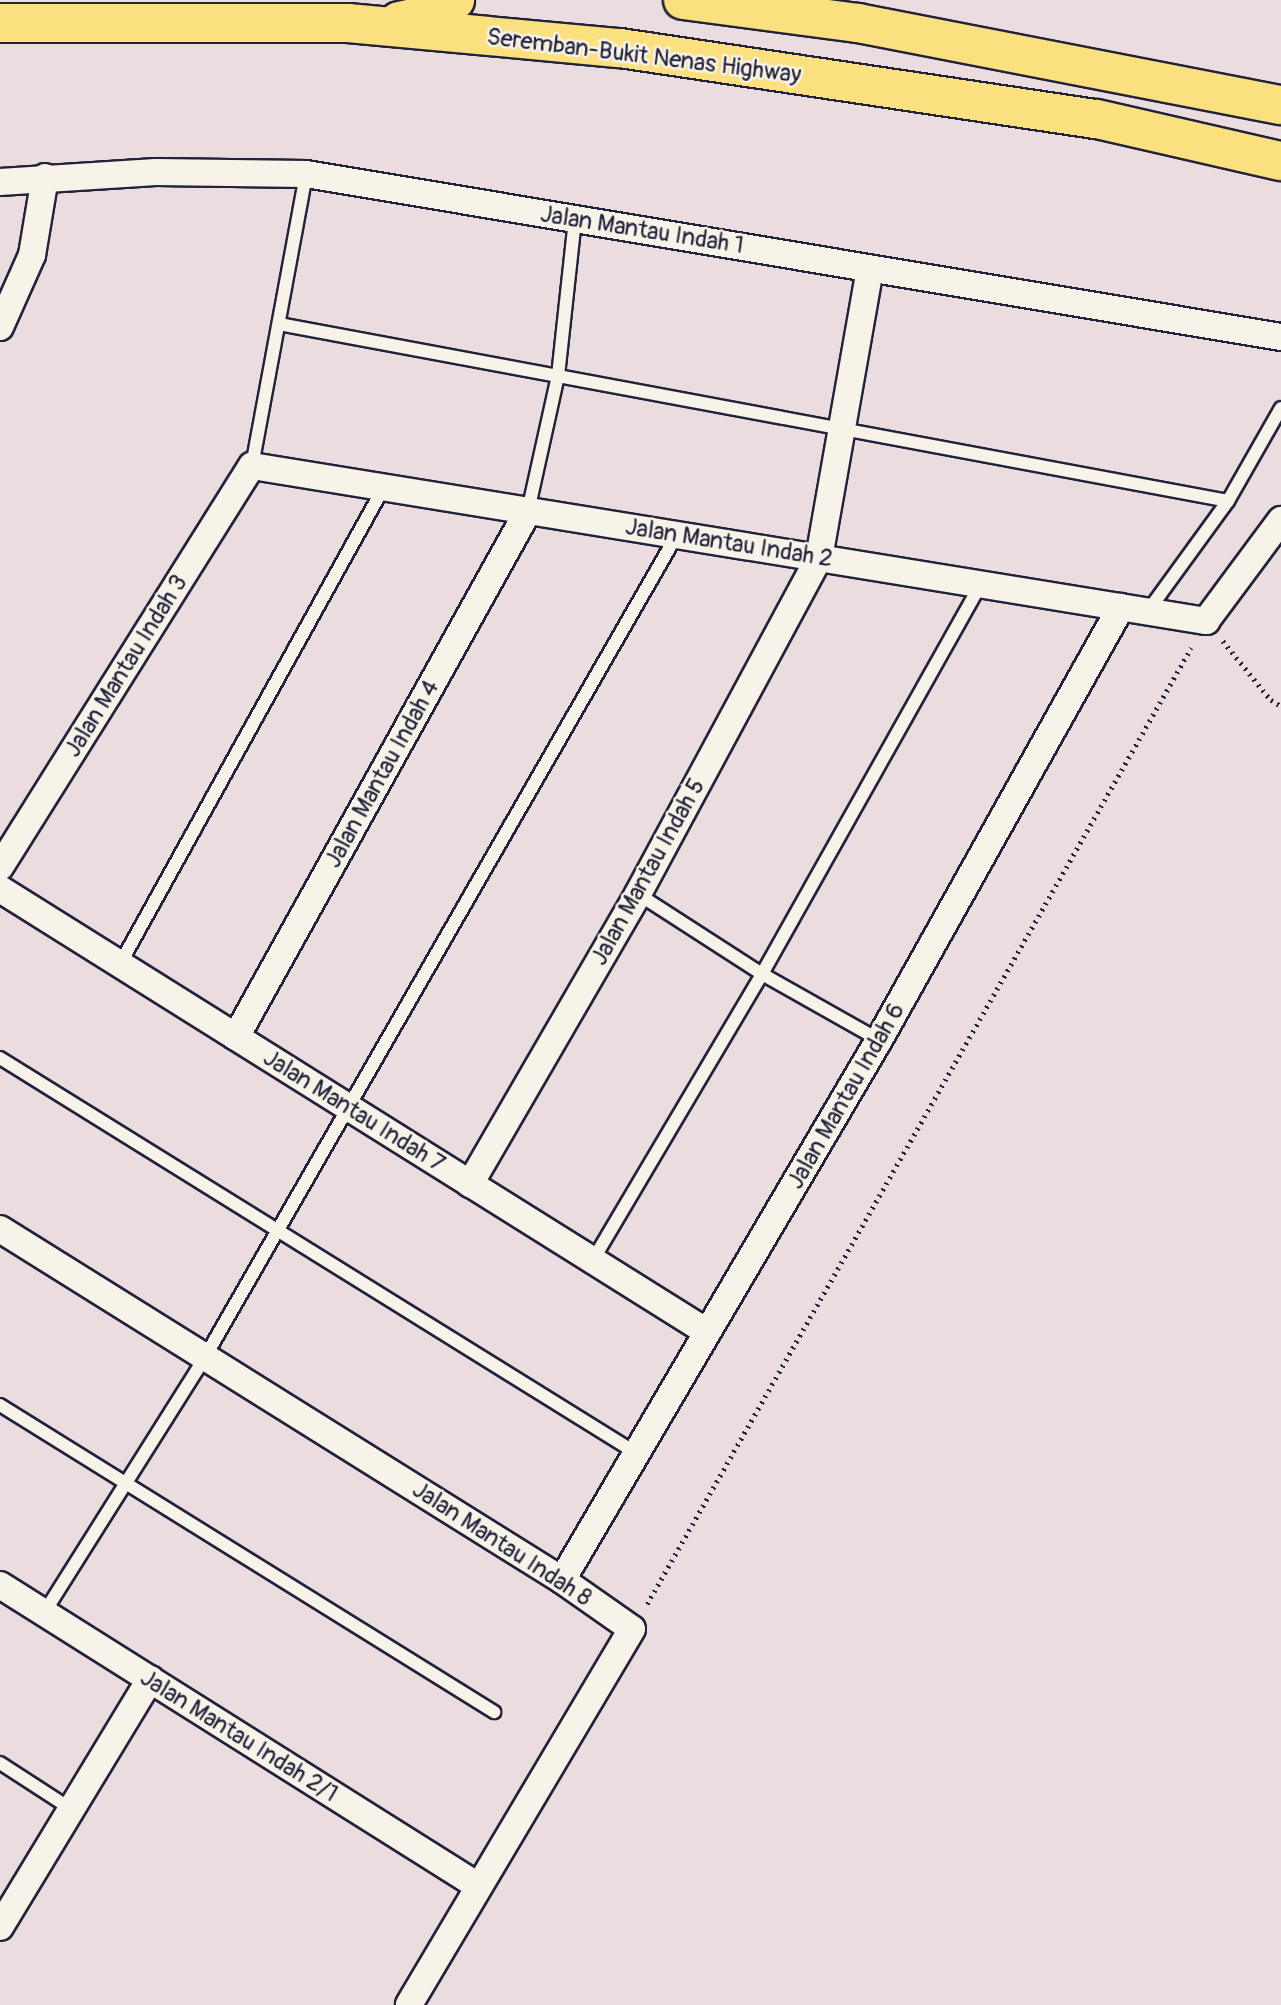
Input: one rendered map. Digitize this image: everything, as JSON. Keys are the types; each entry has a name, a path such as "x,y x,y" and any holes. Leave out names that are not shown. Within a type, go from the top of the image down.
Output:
{"highway":[{"path":"376,25 432,14 455,0"},
{"path":"683,0 858,23 1281,104"},
{"name":"Seremban-Bukit Nenas Highway","path":"0,23 376,25 647,52 1097,119 1281,161"}],"street":[{"name":"Jalan Mantau Indah 1","path":"0,182 45,177 156,172 306,174 1281,337"},
{"path":"0,327 32,255 45,177"},
{"name":"Jalan Mantau Indah 5","path":"470,1184 638,894 819,558 870,268"},
{"name":"Jalan Mantau Indah 2","path":"252,466 1206,621"},
{"name":"Jalan Mantau Indah 3","path":"0,867 252,466"},
{"name":"Jalan Mantau Indah 4","path":"236,1037 528,510"},
{"path":"1206,621 1281,520"},
{"name":"Jalan Mantau Indah 6","path":"562,1580 879,1040 1121,607"},
{"name":"Jalan Mantau Indah 7","path":"0,889 707,1332"},
{"name":"Jalan Mantau Indah 8","path":"0,1229 562,1580 632,1629"},
{"name":"Jalan Mantau Indah 2/1","path":"0,1586 478,1886"},
{"path":"409,2005 632,1629"},
{"path":"0,1926 150,1679"}],"lane":[{"path":"252,466 306,174"},
{"path":"528,510 558,376 575,219"},
{"path":"279,324 1228,501"},
{"path":"1149,611 1228,501 1281,408"},
{"path":"120,964 384,487"},
{"path":"44,1613 205,1357 677,534"},
{"path":"593,1260 762,974 981,584"},
{"path":"638,894 762,974 879,1040"},
{"path":"0,1058 276,1234 636,1453"},
{"path":"0,1405 494,1712"},
{"path":"0,1763 71,1809"}],"path":[{"path":"632,1629 1206,621 1271,700 1281,706"}]}
